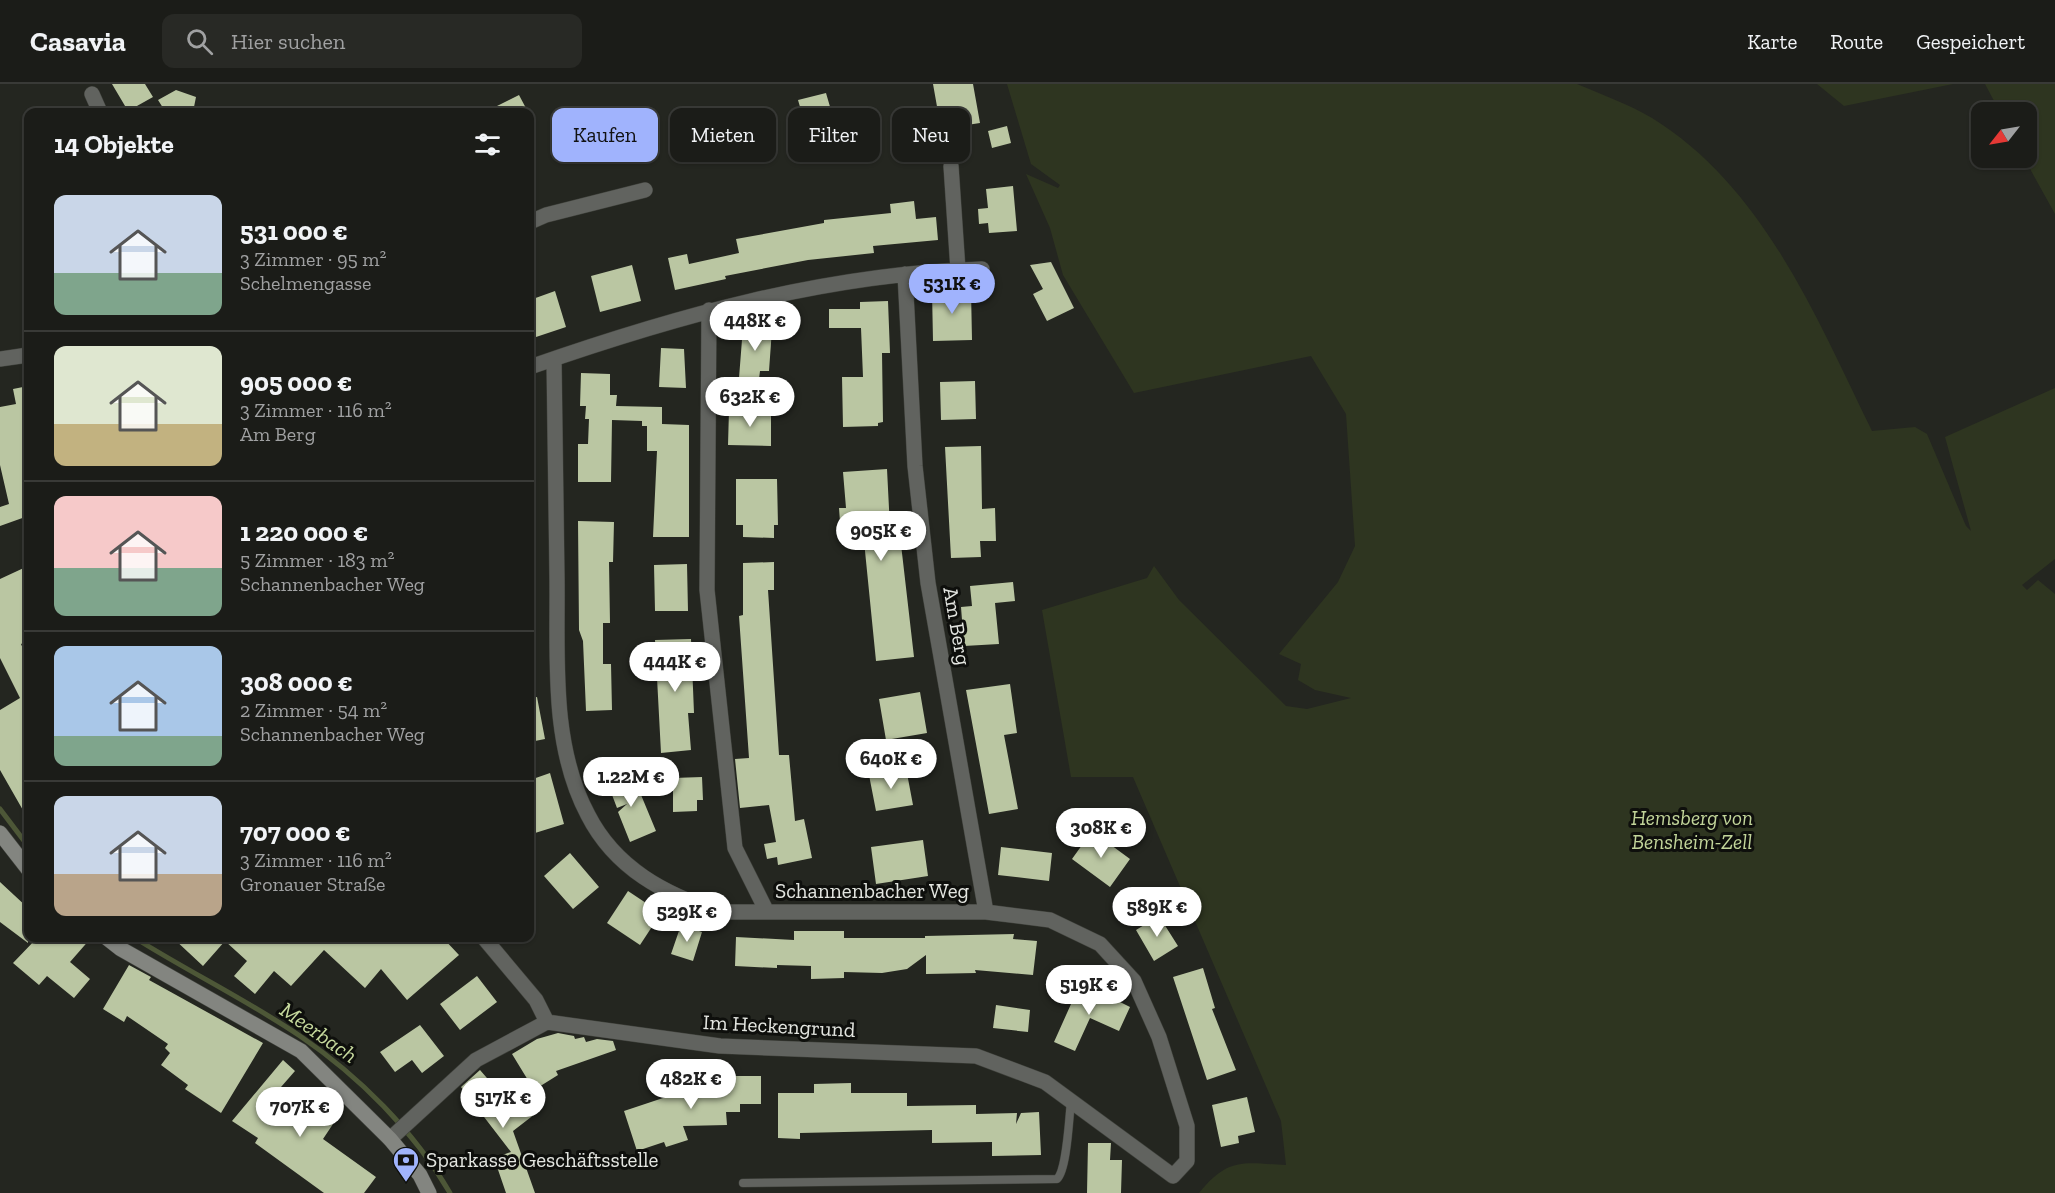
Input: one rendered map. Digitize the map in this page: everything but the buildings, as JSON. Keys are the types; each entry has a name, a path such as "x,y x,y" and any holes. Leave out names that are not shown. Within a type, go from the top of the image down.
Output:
{"street":[{"path":"92,94 98,108"},
{"path":"951,166 958,270"},
{"path":"534,221 557,212 645,190"},
{"path":"534,366 709,310 805,288 905,274 981,269"},
{"name":"Am Berg","path":"905,274 915,466 928,582 986,912"},
{"path":"709,310 706,590 735,848 767,912"},
{"path":"0,359 24,356"},
{"name":"Schannenbacher Weg","path":"554,359 559,703 571,775 588,816 609,845 630,867 659,889 720,912 986,912 1050,920 1100,944 1134,981 1159,1037 1187,1126 1187,1161 1173,1176"},
{"path":"0,833 24,863"},
{"path":"112,942 301,1052 398,1132 429,1193"},
{"path":"398,1132 476,1060 547,1022 536,1000 487,942"},
{"name":"Im Heckengrund","path":"547,1022 720,1046 976,1056 1045,1082 1173,1176"}],"lane":[{"path":"743,1183 1057,1179 1061,1175 1071,1101"}],"green space":[{"name":"Hemsberg von Bensheim-Zell","path":"1007,84 1577,84 1625,104 1652,118 1691,147 1726,180 1756,218 1783,258 1808,301 1872,431 1915,427 1927,434 1966,526 1971,531 1945,437 2055,388 2055,559 2022,585 2027,590 2038,580 2055,594 2055,1193 1199,1193 1219,1173 1238,1164 1286,1165 1281,1121 1133,777 1071,777 1042,610 1147,578 1154,566 1179,600 1286,706 1307,709 1351,698 1315,690 1298,680 1301,664 1279,654 1338,582 1355,546 1346,414 1311,356 1134,393 1063,275 1050,228 1026,174 1058,188 1060,185 1031,164"},
{"path":"1817,84 1953,84 1844,106"},
{"path":"1985,84 2055,84 2055,214 2030,168 2037,168 2037,102 1995,102"}],"waterway":[{"name":"Meerbach","path":"0,809 24,841"},
{"name":"Meerbach","path":"142,942 280,1023 343,1069 384,1106 420,1148 450,1193"}],"place":[{"name":"Sparkasse Geschäftsstelle","path":"406,1183"}]}
